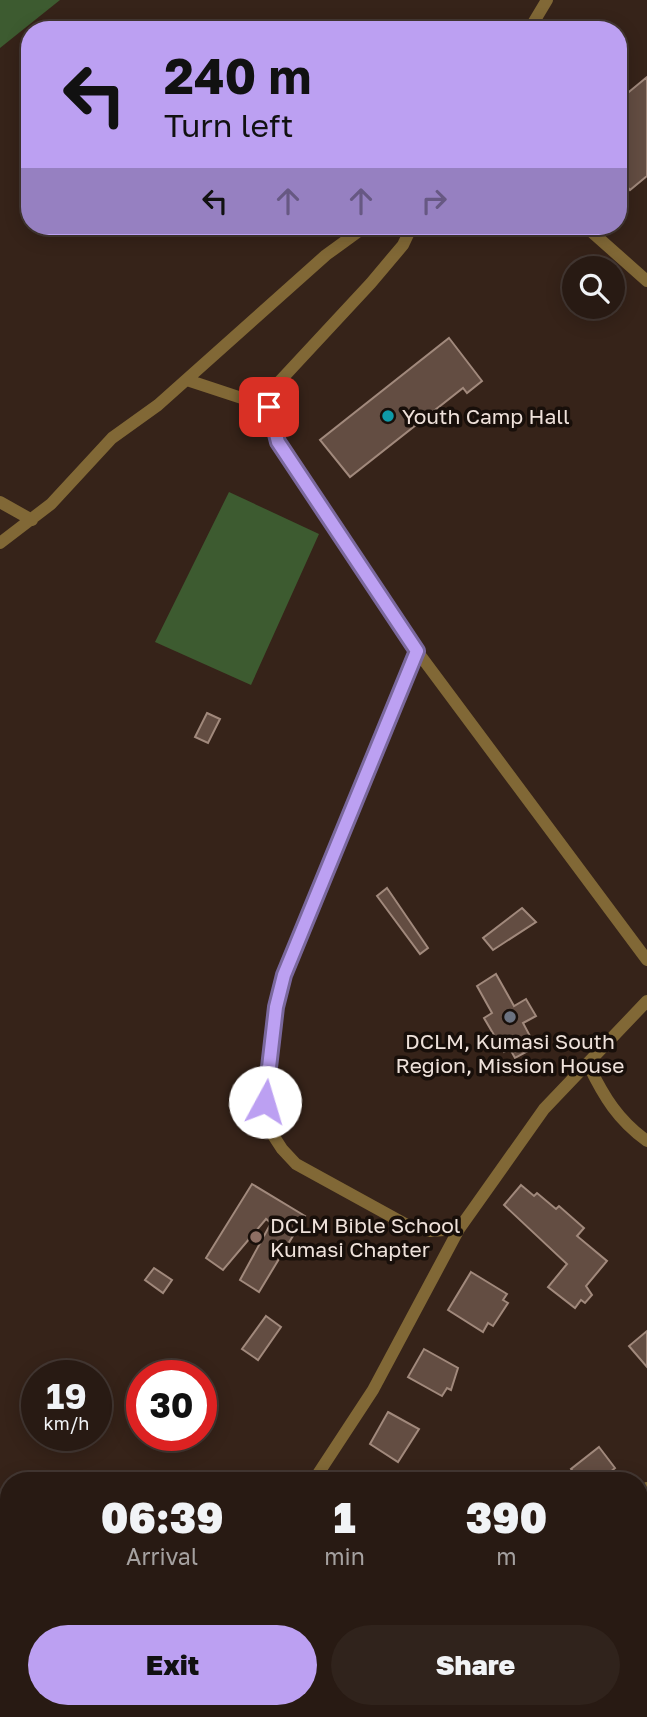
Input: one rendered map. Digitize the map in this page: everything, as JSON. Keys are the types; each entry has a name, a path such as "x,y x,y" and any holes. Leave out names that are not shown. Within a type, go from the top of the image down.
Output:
{"street":[{"path":"534,21 547,0"},
{"path":"0,543 32,520 112,438 187,380 326,256 354,235"},
{"path":"408,235 403,245 379,273 279,382 269,407 278,442 417,651 647,960"},
{"path":"595,235 647,281"},
{"path":"187,380 269,407"},
{"path":"0,502 32,520"},
{"path":"417,651 284,975 276,1007 265,1115 271,1132 296,1164 407,1226 430,1231 459,1230"},
{"path":"319,1472 373,1390 459,1230 544,1109 589,1066 647,1001"},
{"path":"589,1066 606,1100 621,1120 647,1141"}],"green space":[{"path":"0,0 60,0 34,21 21,21 21,31 0,48"},
{"path":"229,492 319,534 251,685 155,642"}],"building":[{"path":"647,77 647,176 630,190 627,186 627,94"},
{"name":"Youth Camp Hall","path":"449,338 482,381 467,393 463,388 350,477 320,440"},
{"path":"207,713 220,719 208,743 195,737"},
{"path":"387,888 428,948 420,954 377,896"},
{"path":"522,908 536,922 493,950 483,938"},
{"name":"DCLM, Kumasi South Region, Mission House","path":"496,974 514,1006 526,999 536,1016 523,1023 530,1036 523,1040 530,1050 515,1058 510,1049 504,1052 484,1018 492,1013 477,986"},
{"name":"DCLM Bible School Kumasi Chapter","path":"252,1184 305,1216 259,1292 240,1280 271,1223 266,1219 223,1270 206,1258"},
{"path":"521,1185 534,1196 537,1193 556,1209 559,1206 584,1228 577,1236 607,1261 586,1286 592,1295 585,1303 581,1300 575,1308 548,1287 567,1264 504,1205"},
{"path":"154,1268 172,1280 163,1293 145,1280"},
{"path":"471,1272 507,1294 503,1300 508,1303 493,1326 488,1323 483,1332 448,1310"},
{"path":"266,1316 281,1327 258,1360 242,1349"},
{"path":"647,1331 647,1367 629,1346"},
{"path":"424,1349 458,1368 451,1390 447,1388 442,1396 408,1377"},
{"path":"388,1412 419,1429 398,1462 370,1444"},
{"path":"599,1447 615,1468 610,1472 573,1472 571,1469"}],"place":[{"name":"Youth Camp Hall","path":"388,416"},
{"name":"DCLM, Kumasi South Region, Mission House","path":"510,1017"},
{"name":"DCLM Bible School Kumasi Chapter","path":"256,1237"}],"route":[{"path":"265,1102 276,1007 284,975 417,651 278,442 269,407"}]}
